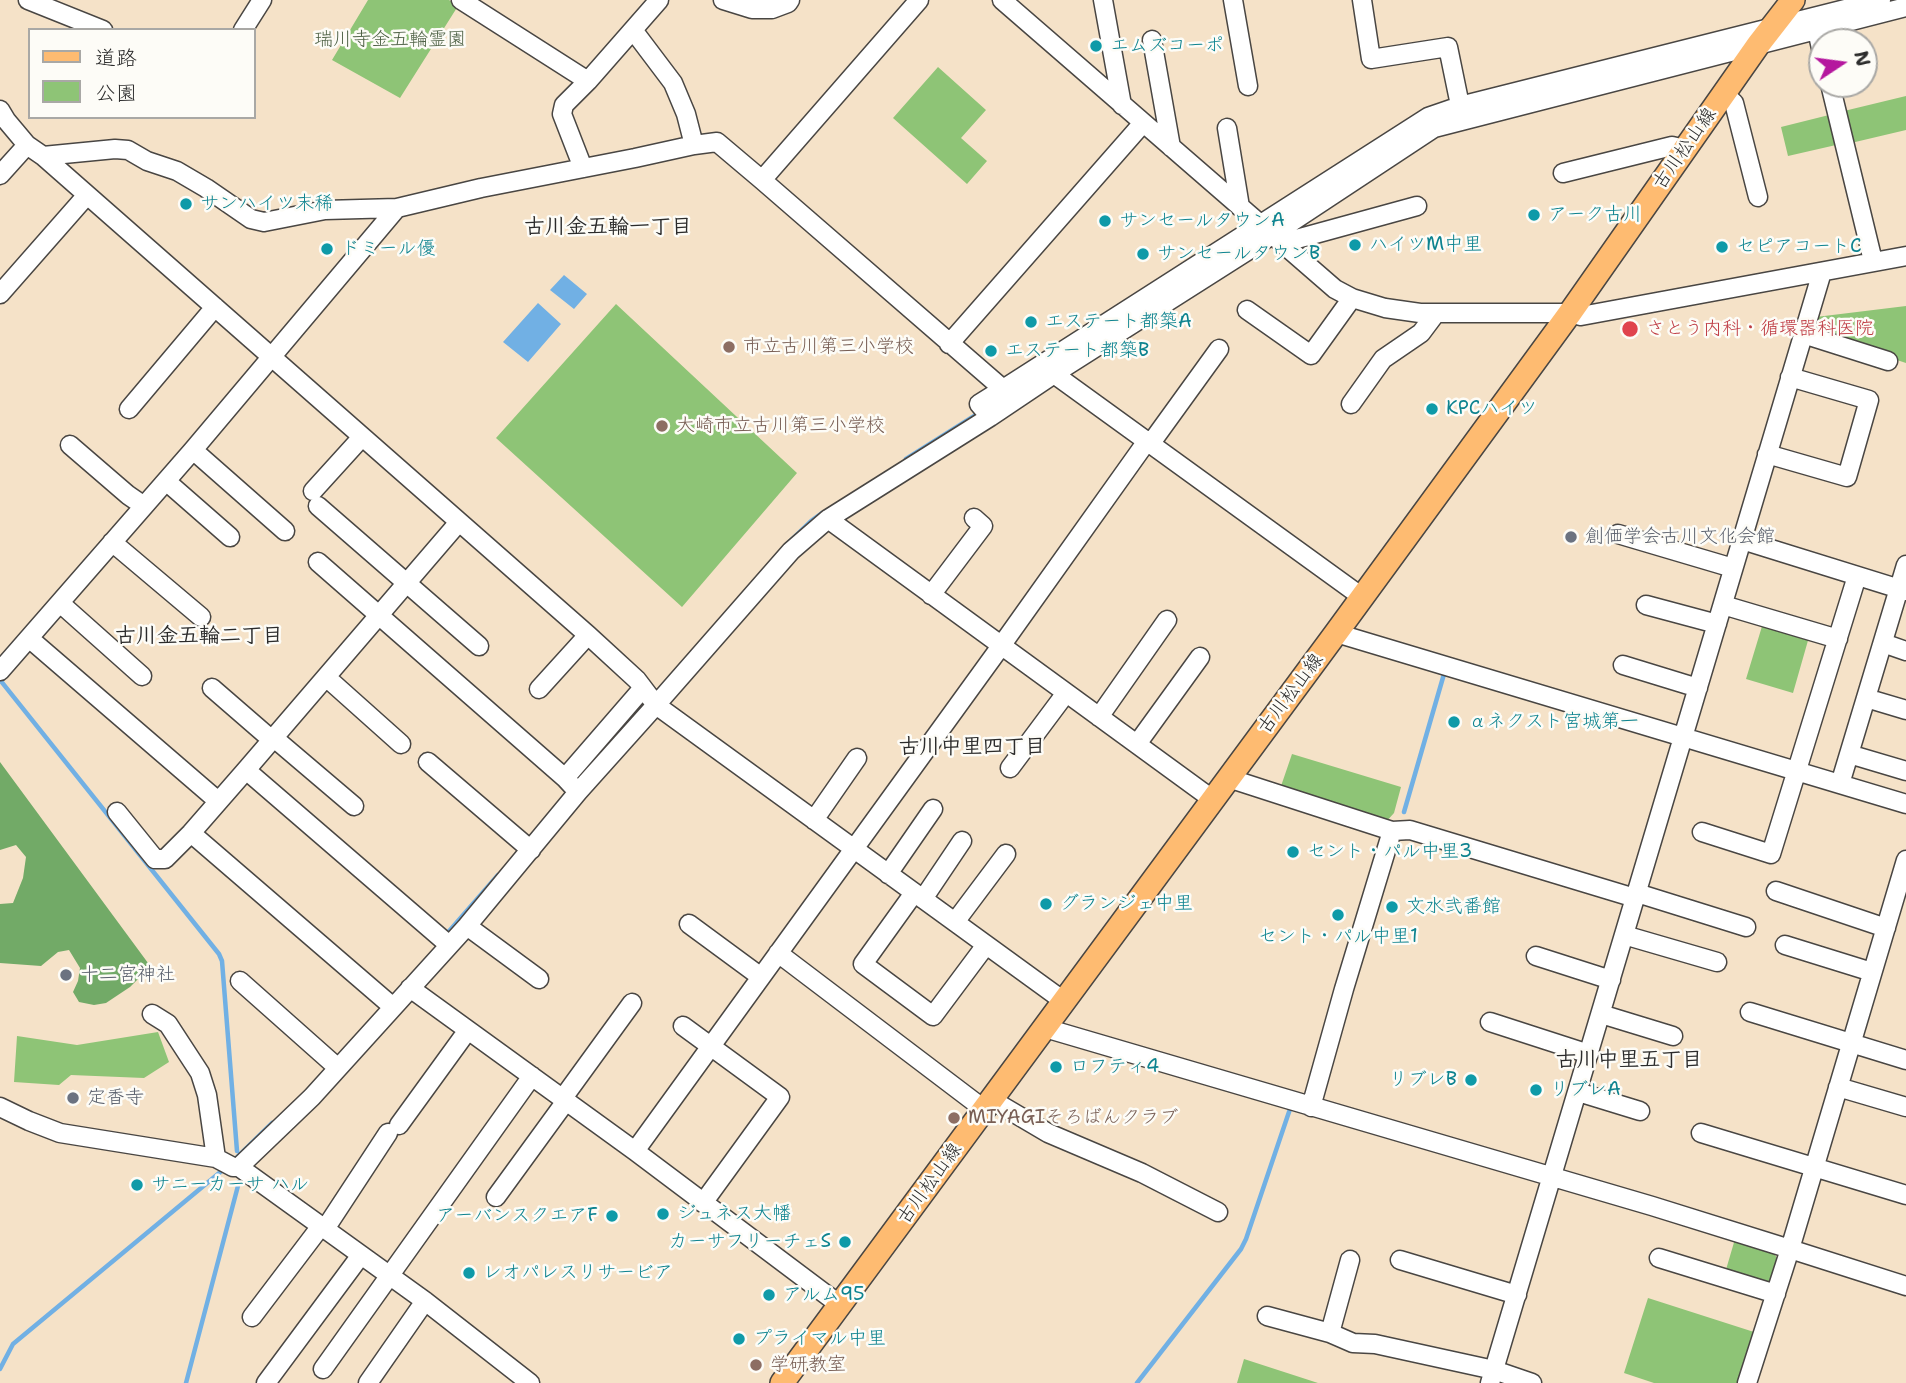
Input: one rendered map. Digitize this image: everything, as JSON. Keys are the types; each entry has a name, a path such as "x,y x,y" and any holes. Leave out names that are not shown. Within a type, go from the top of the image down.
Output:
{"main road":[{"name":"古川松山線","path":"782,1383 1336,634 1570,313 1793,0"}],"street":[{"path":"28,0 98,28"},
{"path":"244,28 262,0"},
{"path":"583,168 562,114 564,105 659,0"},
{"path":"723,0 752,9 772,9 790,0"},
{"path":"762,180 919,0"},
{"path":"1002,0 1335,289 1352,298 1385,308 1420,313 1570,313 1581,316 1906,256"},
{"path":"1103,0 1122,105"},
{"path":"1233,0 1248,86"},
{"path":"1362,0 1371,59 1448,47 1462,113"},
{"path":"1820,28 1881,0"},
{"path":"465,1 588,81"},
{"path":"228,1163 312,1097 334,1066 389,1004 410,988 444,941 467,926 571,785 791,551 828,519 986,412 1054,374 1269,233 1304,204 1462,113 1846,16 1906,8"},
{"path":"633,30 673,83 687,114 694,145"},
{"path":"1766,36 1808,31"},
{"path":"1152,40 1171,147"},
{"path":"1724,94 1734,103 1758,197"},
{"path":"1833,98 1873,261"},
{"path":"0,110 27,145 43,156 588,635 637,680 650,698 1065,1002"},
{"path":"949,344 1143,123"},
{"path":"1227,128 1240,207"},
{"path":"43,156 128,150 147,161 177,171 251,219 264,222 325,210 397,208 481,188 717,142 1003,389"},
{"path":"0,175 27,145"},
{"path":"1563,173 1671,146 1685,149"},
{"path":"0,294 87,195"},
{"path":"986,412 979,404 1269,233 1293,240 1417,206"},
{"path":"0,671 193,450 397,208"},
{"path":"1492,1377 1822,272"},
{"path":"1247,310 1311,355 1352,298"},
{"path":"129,409 215,307"},
{"path":"1351,404 1383,359 1421,333 1436,313"},
{"path":"1803,334 1888,360"},
{"path":"635,1151 1219,349"},
{"path":"1054,374 1362,597"},
{"path":"1767,454 1847,477 1869,400 1790,377"},
{"path":"362,437 316,498 479,646"},
{"path":"70,445 144,506"},
{"path":"193,450 285,531"},
{"path":"166,481 230,537"},
{"path":"931,595 983,526 974,518"},
{"path":"828,519 1212,799"},
{"path":"117,812 155,859 165,859 246,770 459,522"},
{"path":"1619,534 1733,568"},
{"path":"1742,540 1902,590"},
{"path":"112,542 201,617"},
{"path":"318,562 571,785"},
{"path":"1840,784 1882,643 1902,590 1906,565"},
{"path":"1702,832 1771,854 1857,576"},
{"path":"60,603 142,676"},
{"path":"1646,605 1717,624"},
{"path":"1723,605 1838,639"},
{"path":"1099,717 1167,620"},
{"path":"1336,634 1906,804"},
{"path":"539,689 588,635"},
{"path":"30,639 218,801"},
{"path":"1882,643 1906,651"},
{"path":"1137,744 1199,657"},
{"path":"1623,665 1698,688"},
{"path":"326,677 401,744"},
{"path":"212,688 354,806"},
{"path":"1010,768 1066,693"},
{"path":"1866,698 1906,710"},
{"path":"1849,754 1906,771"},
{"path":"814,820 857,758"},
{"path":"428,762 527,846"},
{"path":"246,770 444,941"},
{"path":"1228,778 1392,831 1410,830 1746,927"},
{"path":"888,874 933,809"},
{"path":"1311,1107 1354,953 1392,831"},
{"path":"191,832 389,1004"},
{"path":"962,841 863,964 933,1016 986,945"},
{"path":"955,922 1006,854"},
{"path":"1747,1383 1790,1249 1906,860"},
{"path":"1776,891 1886,928"},
{"path":"690,924 761,977"},
{"path":"467,926 539,979"},
{"path":"1624,935 1717,962"},
{"path":"1785,945 1872,972"},
{"path":"778,953 988,1105 1142,1173 1217,1212"},
{"path":"1536,956 1611,979"},
{"path":"240,981 334,1066"},
{"path":"410,988 635,1151 840,1305"},
{"path":"496,1197 632,1003"},
{"path":"1750,1012 1906,1060"},
{"path":"152,1014 168,1024 200,1073 228,1163"},
{"path":"1601,1014 1673,1036"},
{"path":"1490,1022 1589,1054"},
{"path":"683,1026 780,1097 704,1203"},
{"path":"1045,1028 1665,1209 1906,1286"},
{"path":"252,1317 323,1228 468,1030"},
{"path":"323,1369 532,1076"},
{"path":"1838,1087 1906,1107"},
{"path":"1578,1092 1640,1111"},
{"path":"0,1107 60,1133 228,1163 425,1301 530,1383"},
{"path":"1701,1133 1906,1195"},
{"path":"266,1383 361,1255"},
{"path":"1660,1258 1776,1294"},
{"path":"1329,1334 1350,1260"},
{"path":"1400,1260 1517,1295"},
{"path":"368,1383 425,1301"},
{"path":"1267,1315 1353,1343 1375,1344 1492,1377 1532,1383"}],"green space":[{"name":"瑞川寺金五輪霊園","path":"368,0 449,0 458,6 400,98 332,60"},
{"path":"938,67 986,110 961,138 987,161 967,184 893,118"},
{"path":"1906,96 1906,130 1851,143 1844,111"},
{"path":"1829,115 1836,145 1788,156 1781,127"},
{"path":"616,304 797,473 682,607 496,438"},
{"path":"1906,306 1906,363 1812,332 1816,317"},
{"path":"1763,623 1809,637 1793,693 1746,679"},
{"path":"1292,754 1401,787 1394,813 1385,823 1280,789"},
{"path":"0,762 148,963 143,974 130,987 106,1003 94,1005 79,1002 73,992 80,968 69,950 58,952 41,966 0,963 0,904 13,903 23,878 26,857 16,845 0,850"},
{"path":"158,1032 169,1062 144,1078 71,1075 59,1085 14,1082 17,1036 77,1045"},
{"path":"1735,1239 1772,1250 1778,1260 1770,1287 1725,1273"},
{"path":"1648,1298 1754,1332 1738,1383 1654,1383 1624,1373"},
{"path":"1244,1359 1318,1383 1237,1383"}],"water":[{"path":"564,275 587,294 574,309 550,290"},
{"path":"538,303 561,324 528,362 503,342"}],"waterway":[{"path":"906,459 979,413"},
{"path":"787,544 822,513"},
{"path":"1404,812 1444,674"},
{"path":"0,680 219,954 222,961 237,1151"},
{"path":"444,937 498,875"},
{"path":"1137,1383 1241,1249 1290,1109"},
{"path":"233,1161 272,1123"},
{"path":"0,1369 13,1344 224,1169"},
{"path":"186,1383 239,1182"}],"place":[{"name":"エムズコーポ","path":"1096,46"},
{"name":"サンハイツ末稀","path":"186,204"},
{"name":"アーク古川","path":"1534,215"},
{"name":"サンセールタウンA","path":"1105,221"},
{"name":"ハイツM中里","path":"1355,245"},
{"name":"セピアコートC","path":"1722,247"},
{"name":"ドミール優","path":"327,249"},
{"name":"サンセールタウンB","path":"1143,254"},
{"name":"エステート都築A","path":"1031,322"},
{"name":"さとう内科・循環器科医院","path":"1630,329"},
{"name":"市立古川第三小学校","path":"729,347"},
{"name":"エステート都築B","path":"991,351"},
{"name":"KPCハイツ","path":"1432,409"},
{"name":"大崎市立古川第三小学校","path":"662,426"},
{"name":"創価学会古川文化会館","path":"1571,537"},
{"name":"αネクスト宮城第一","path":"1454,722"},
{"name":"セント・パル中里3","path":"1293,852"},
{"name":"グランジェ中里","path":"1046,904"},
{"name":"文水弐番館","path":"1392,907"},
{"name":"セント・パル中里1","path":"1338,915"},
{"name":"十二宮神社","path":"66,975"},
{"name":"ロフティ4","path":"1056,1067"},
{"name":"リブレB","path":"1471,1080"},
{"name":"リブレA","path":"1536,1090"},
{"name":"定香寺","path":"73,1098"},
{"name":"MIYAGIそろばんクラブ","path":"954,1118"},
{"name":"サニーカーサ ハル","path":"137,1185"},
{"name":"ジュネス大幡","path":"663,1214"},
{"name":"アーバンスクエアF","path":"612,1216"},
{"name":"カーサフリーチェS","path":"845,1242"},
{"name":"レオパレスリサービア","path":"469,1273"},
{"name":"アルム95","path":"769,1295"},
{"name":"プライマル中里","path":"739,1339"},
{"name":"学研教室","path":"756,1365"}],"district":[{"name":"古川金五輪一丁目","path":"608,228"},
{"name":"古川金五輪二丁目","path":"199,637"},
{"name":"古川中里四丁目","path":"972,748"},
{"name":"古川中里五丁目","path":"1629,1061"}]}
